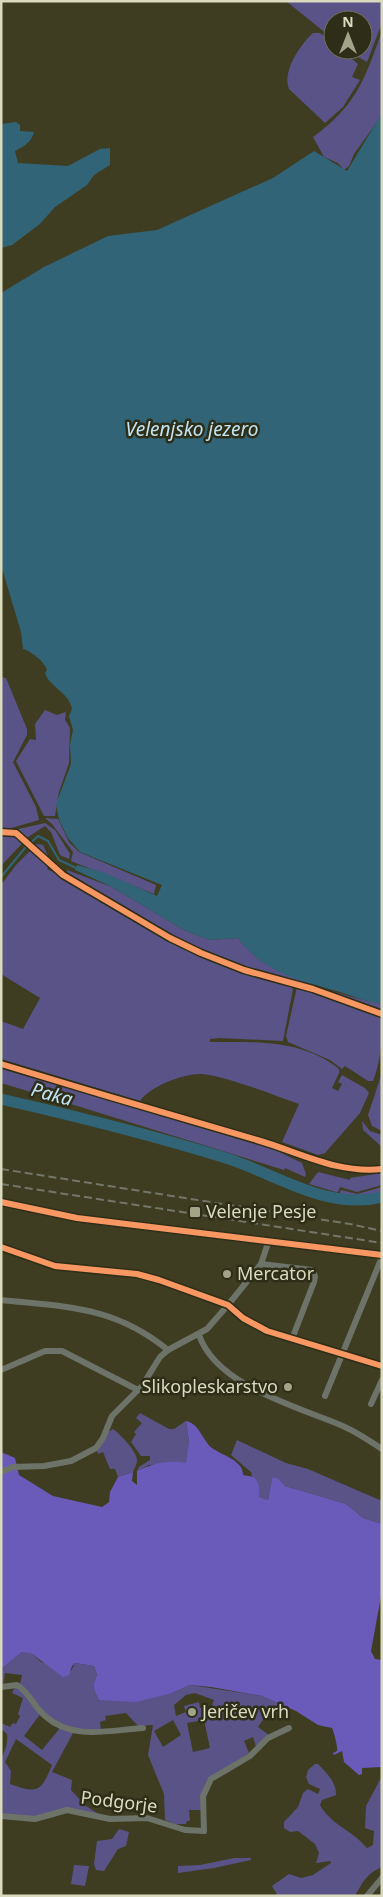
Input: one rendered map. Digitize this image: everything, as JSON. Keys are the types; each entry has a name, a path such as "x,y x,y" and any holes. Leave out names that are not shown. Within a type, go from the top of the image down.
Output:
{"main road":[{"path":"1,1202 77,1218 269,1240 382,1256"}],"street":[{"path":"1,1064 272,1144 321,1163 361,1171 382,1169"},
{"path":"1,1472 13,1467 58,1464 87,1455 101,1443 117,1410 138,1390 156,1362 168,1350 200,1334 228,1305 260,1264 266,1253 269,1240"},
{"path":"1,1247 55,1266 145,1276 228,1305 255,1325 292,1339 382,1366"},
{"path":"325,1396 382,1256"},
{"path":"260,1264 312,1270 314,1273 314,1282 292,1339"},
{"path":"1,1300 81,1308 108,1314 140,1329 168,1350"},
{"path":"200,1334 203,1345 214,1359 250,1387 287,1405 346,1428 382,1449"},
{"path":"1,1370 45,1352 62,1352 138,1390"},
{"path":"371,1404 382,1380"},
{"path":"1,1687 16,1685 31,1698 44,1716 78,1733 143,1728"},
{"name":"Podgorje","path":"1,1816 35,1819 67,1810 110,1819 147,1818 185,1830 204,1831 203,1796 211,1779 250,1756 268,1738 289,1728"},
{"path":"367,1896 382,1878"}],"shaded area":[{"path":"286,1 382,1 382,23 373,46 373,10 323,10 323,31"},
{"path":"382,31 382,115 354,154 349,166 344,170 338,163 324,157 313,137 328,126 349,102 364,77 371,60 373,60"},
{"path":"313,33 320,33 323,35 323,60 353,60 358,64 352,77 360,80 343,107 325,123 289,89 287,82 290,67 303,44"},
{"path":"1,677 6,678 27,729 27,735 13,762 36,807 39,820 1,831"},
{"path":"45,710 57,715 66,712 65,720 70,728 69,763 59,792 55,816 44,816 16,761 30,739 36,740 35,724"},
{"path":"45,818 58,819 69,842 79,852 156,885 154,894 71,861 73,852 52,824"},
{"path":"45,823 55,830 70,854 69,859 60,855 51,832 45,826 28,837 1,866 1,833"},
{"path":"37,844 43,845 49,858 64,870 62,874 48,867 47,869 95,893 161,935 199,954 239,970 290,985 293,989 283,1041 220,1038 210,1039 210,1042 244,1042 294,1047 325,1059 339,1069 332,1088 338,1091 342,1084 338,1082 342,1075 365,1088 369,1093 360,1113 325,1153 318,1155 282,1142 299,1104 225,1079 202,1074 178,1078 152,1090 140,1101 1,1059 1,1021 23,1029 40,998 1,974 1,885 16,865"},
{"path":"67,870 112,887 184,930 209,940 238,938 249,951 283,972 325,989 382,1004 380,1053 373,1081 368,1081 345,1066 342,1069 330,1060 288,1042 286,1036 297,987 300,985 246,969 211,956 178,940 92,889 68,877"},
{"path":"1,1068 275,1150 302,1163 306,1174 305,1177 285,1168 284,1170 61,1101 63,1094 56,1091 54,1099 1,1083"},
{"path":"382,1073 382,1131 372,1126 368,1115"},
{"path":"362,1121 370,1131 382,1135 382,1147 363,1130"},
{"path":"318,1172 350,1180 350,1178 382,1173 382,1185 357,1192 340,1187 338,1192 336,1192 309,1184"},
{"path":"307,1185 339,1195 341,1190 357,1194 382,1187 382,1195 363,1197 334,1196 315,1191 306,1187"},
{"path":"140,1413 169,1429 174,1429 186,1421 189,1442 187,1464 149,1465 137,1471 139,1467 150,1460 150,1456 141,1456 131,1442 136,1434 134,1432 142,1423 136,1418"},
{"path":"186,1421 195,1425 212,1448 236,1462 240,1466 243,1475 254,1477 259,1485 259,1497 268,1500 272,1478 277,1478 285,1486 346,1504 363,1518 382,1524 382,1591 371,1651 375,1659 382,1660 382,1767 362,1768 362,1774 359,1775 344,1762 342,1751 334,1755 333,1753 337,1749 332,1728 318,1725 296,1711 262,1696 190,1685 172,1693 136,1702 99,1700 94,1688 97,1675 94,1666 75,1663 69,1675 63,1677 32,1654 22,1652 1,1669 1,1452 15,1458 19,1475 53,1496 102,1507 109,1502 110,1492 118,1477 133,1472 132,1481 137,1485 137,1471 161,1463 186,1463 189,1442"},
{"path":"113,1429 131,1447 137,1460 133,1472 118,1477 115,1469 110,1469 103,1452 98,1454 97,1451 108,1432"},
{"path":"237,1440 286,1463 308,1469 382,1501 382,1524 363,1518 346,1504 285,1486 272,1478 268,1500 259,1497 259,1485 251,1475 252,1473 231,1455"},
{"path":"22,1652 32,1654 41,1662 71,1671 75,1663 94,1666 97,1675 94,1688 99,1700 172,1693 190,1685 262,1696 285,1706 271,1717 266,1715 258,1727 269,1735 256,1747 253,1737 244,1741 249,1753 215,1775 201,1810 189,1810 190,1821 187,1821 186,1824 175,1824 165,1820 164,1794 148,1755 153,1725 138,1726 126,1713 105,1716 106,1720 100,1722 101,1730 74,1731 50,1718 20,1684 22,1675 5,1673 3,1685 1,1685 1,1669","holes":["195,1693 214,1700 211,1708 200,1708 199,1702 184,1706 186,1712 176,1716 174,1705 186,1695","173,1720 181,1735 163,1747 154,1731","204,1720 210,1748 193,1752 187,1723"]},
{"path":"15,1687 25,1692 41,1713 24,1736 42,1750 60,1728 73,1733 52,1772 72,1780 71,1790 86,1806 97,1813 97,1816 67,1809 30,1818 1,1815 1,1761 6,1746 7,1734 1,1729 1,1723 10,1727 13,1723 16,1724 20,1716 18,1714 23,1698 12,1693","holes":["16,1739 52,1765 45,1781 41,1786 33,1790 10,1784 11,1771 5,1762"]},
{"path":"315,1764 318,1764 328,1775 336,1790 336,1795 322,1800 320,1805 324,1812 367,1848 373,1845 374,1831 365,1828 366,1806 382,1776 382,1867 369,1876 355,1896 278,1896 272,1886 289,1874 301,1878 313,1875 331,1863 330,1861 316,1863 319,1853 315,1844 298,1831 290,1832 284,1828 284,1822 298,1807 303,1793 308,1789 318,1794 320,1789 309,1784 306,1777 308,1770"},
{"path":"119,1829 129,1832 126,1846 118,1849 104,1871 96,1870 94,1864 97,1841 112,1839"},
{"path":"234,1858 251,1858 251,1860 178,1873 178,1866 200,1865"},
{"path":"74,1865 89,1866 85,1886 71,1884"}],"water":[{"name":"Velenjsko jezero","path":"382,113 382,1004 309,983 282,973 258,959 238,938 209,940 184,930 112,887 75,870 77,865 105,873 157,896 162,885 80,852 68,838 59,820 56,804 71,764 70,744 73,730 69,716 72,709 67,698 47,678 45,673 47,670 41,660 23,649 21,632 1,565 1,293 44,267 108,236 157,230 273,178 314,151 347,171"},
{"path":"16,122 20,125 20,131 34,132 29,142 15,151 18,163 68,166 100,149 110,148 110,165 94,175 87,185 55,207 40,224 12,245 1,248 1,124"}],"waterway":[{"path":"1,877 25,848 38,836 48,841 59,860 76,868"},
{"name":"Paka","path":"1,1099 114,1126 226,1158 302,1189 322,1195 341,1199 362,1200 382,1197"}],"railway":[{"path":"1,1169 350,1224 382,1231"},
{"path":"1,1184 382,1243"}],"cycle path":[{"path":"1,832 16,833 63,875 170,938 201,953 244,970 313,989 382,1014"},
{"path":"1,1064 257,1140 318,1161 349,1168 365,1170 382,1169"},
{"path":"1,1202 77,1218 382,1255"},
{"path":"1,1247 55,1266 137,1274 159,1280 228,1305 243,1318 267,1331 382,1366"}],"place":[{"name":"Velenje Pesje","path":"195,1212"},
{"name":"Mercator","path":"227,1274"},
{"name":"Slikopleskarstvo","path":"288,1387"},
{"name":"Jeričev vrh","path":"192,1712"}]}
